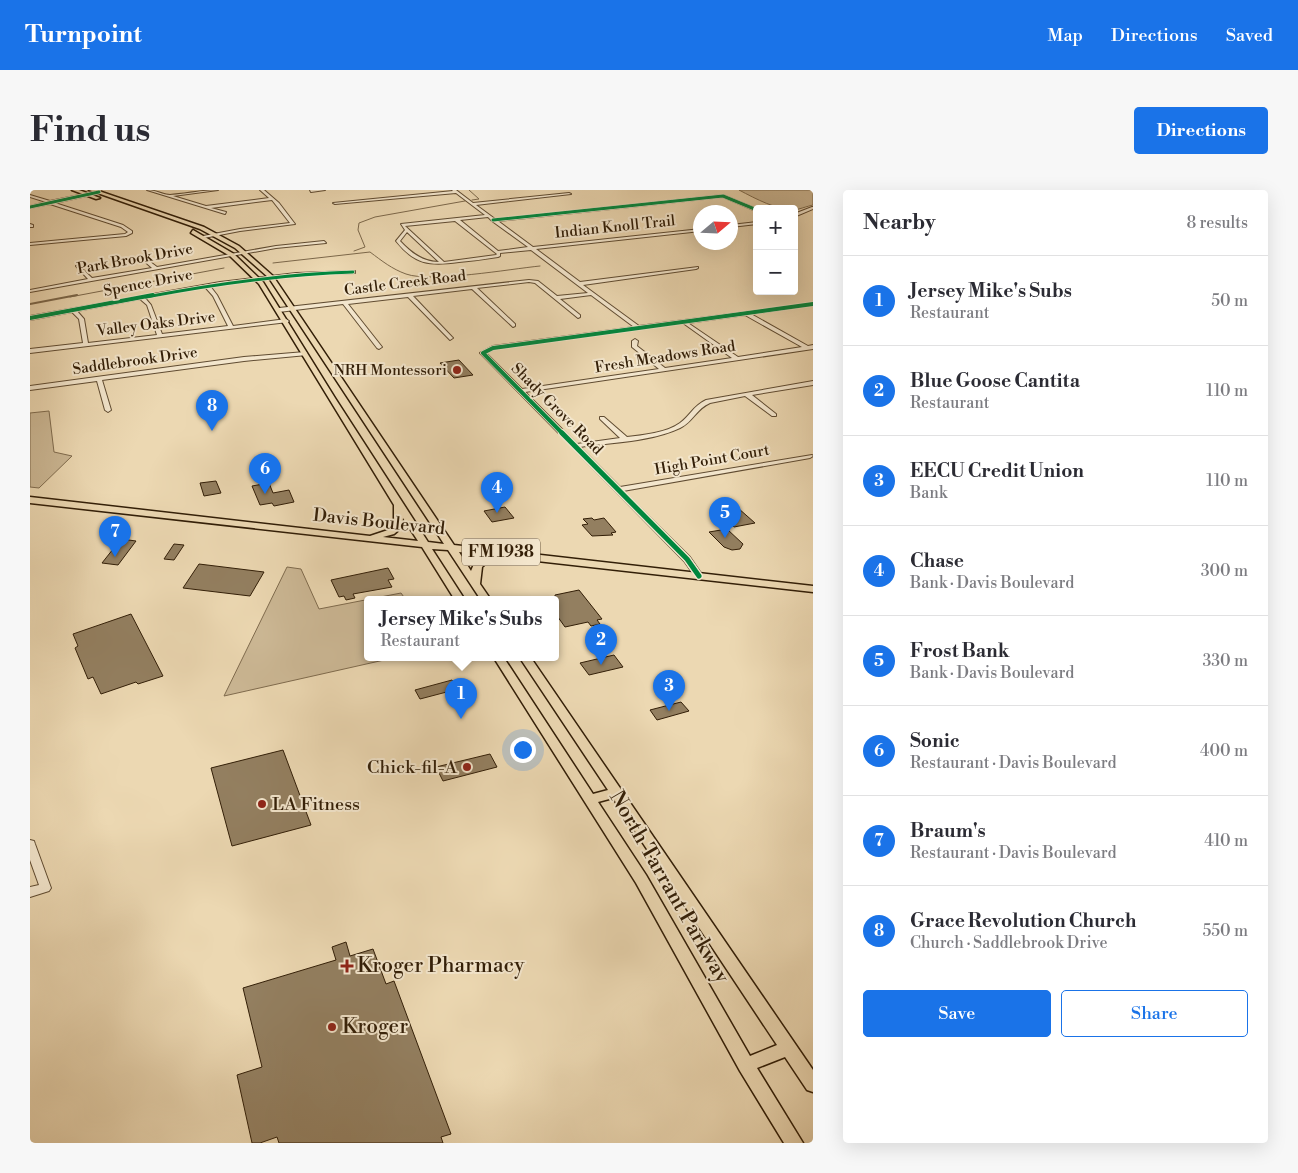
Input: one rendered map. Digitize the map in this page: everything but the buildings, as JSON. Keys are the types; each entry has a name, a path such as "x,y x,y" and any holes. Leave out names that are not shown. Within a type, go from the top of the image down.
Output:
{"main road":[{"path":"74,190 99,192 180,219 216,235 244,253 271,276 483,596"},
{"path":"90,192 204,237 232,255 257,278 286,321 331,398 457,596"},
{"path":"286,321 297,323 312,339"},
{"path":"331,398 350,395"},
{"name":"Davis Boulevard","path":"30,500 510,553 813,589"},
{"path":"370,538 390,532 398,525 398,504"},
{"path":"475,584 477,566 488,557 510,553"},
{"name":"North Tarrant Parkway","path":"501,661 641,879 746,1065 794,1143"},
{"name":"North Tarrant Parkway","path":"528,661 813,1084"},
{"path":"591,799 617,792"},
{"path":"746,1065 789,1048"}],"street":[{"path":"149,190 224,213"},
{"path":"169,196 216,190"},
{"path":"204,237 293,224 262,190"},
{"path":"312,191 323,190"},
{"path":"335,203 456,191 638,328 813,304"},
{"path":"30,207 52,204 90,192"},
{"path":"472,204 570,194"},
{"path":"30,196 126,228 131,232 126,235 30,244"},
{"path":"493,220 723,196 753,208"},
{"path":"206,207 272,199"},
{"path":"798,214 813,208"},
{"path":"443,263 402,225 488,216"},
{"path":"456,219 497,252"},
{"path":"738,225 753,223"},
{"path":"407,230 398,241 403,247 428,264 443,263"},
{"name":"Indian Knoll Trail","path":"443,263 494,258 499,255 497,252 693,231"},
{"name":"Park Brook Drive","path":"30,291 244,253 324,242"},
{"path":"145,259 155,268"},
{"path":"78,266 91,280"},
{"path":"579,284 696,268"},
{"name":"Spence Drive","path":"30,318 206,285 271,276 353,272"},
{"name":"Castle Creek Road","path":"279,310 533,281 556,298"},
{"path":"206,285 213,291 231,327"},
{"path":"473,287 513,325"},
{"path":"556,298 591,294"},
{"path":"409,295 450,338"},
{"path":"140,297 149,304 160,336"},
{"path":"556,298 578,316"},
{"path":"344,302 379,347"},
{"path":"73,310 81,319 86,345"},
{"path":"745,313 810,348"},
{"name":"Valley Oaks Drive","path":"30,351 286,321"},
{"path":"684,322 738,359"},
{"name":"Shady Grove Road","path":"638,328 484,351 485,356 687,559 699,576"},
{"path":"635,342 634,346 664,370"},
{"name":"Fresh Meadows Road","path":"521,392 810,348"},
{"name":"Saddlebrook Drive","path":"30,388 304,351"},
{"path":"99,378 108,410"},
{"path":"576,446 666,432 682,425 699,404 813,383"},
{"path":"746,394 774,415"},
{"path":"602,418 624,438"},
{"name":"High Point Court","path":"620,490 810,456"},
{"path":"30,844 45,888 30,892"}],"shaded area":[{"path":"739,190 813,190 813,205 798,209 798,205 772,205"},
{"path":"49,411 54,452 72,456 39,488 30,487 30,413"},
{"path":"287,567 301,569 319,609 364,600 364,661 380,661 224,696"},
{"path":"401,593 403,596 386,596"}],"waterway":[{"path":"469,190 479,199 472,200"},
{"path":"354,251 365,247 358,230 359,223 375,217 465,201"},
{"path":"273,263 370,252 383,262 406,274 433,277 471,275 540,266"},
{"path":"70,297 224,268"},
{"path":"30,304 77,295"}],"cycle path":[{"path":"30,207 99,192"},
{"path":"493,220 723,196 753,208"},
{"path":"30,318 220,283 296,274 353,272"},
{"path":"699,576 687,559 483,353 493,348 813,304"}],"place":[{"name":"NRH Montessori","path":"457,370"},
{"name":"Grace Revolution Church","path":"212,431"},
{"name":"Sonic","path":"265,494"},
{"name":"Chase","path":"497,513"},
{"name":"Frost Bank","path":"725,538"},
{"name":"Braum's","path":"115,557"},
{"name":"Blue Goose Cantita","path":"601,665"},
{"name":"EECU Credit Union","path":"669,711"},
{"name":"Jersey Mike's Subs","path":"461,719"},
{"name":"Chick-fil-A","path":"467,767"},
{"name":"LA Fitness","path":"262,804"},
{"name":"Kroger Pharmacy","path":"347,966"},
{"name":"Kroger","path":"332,1027"}]}
